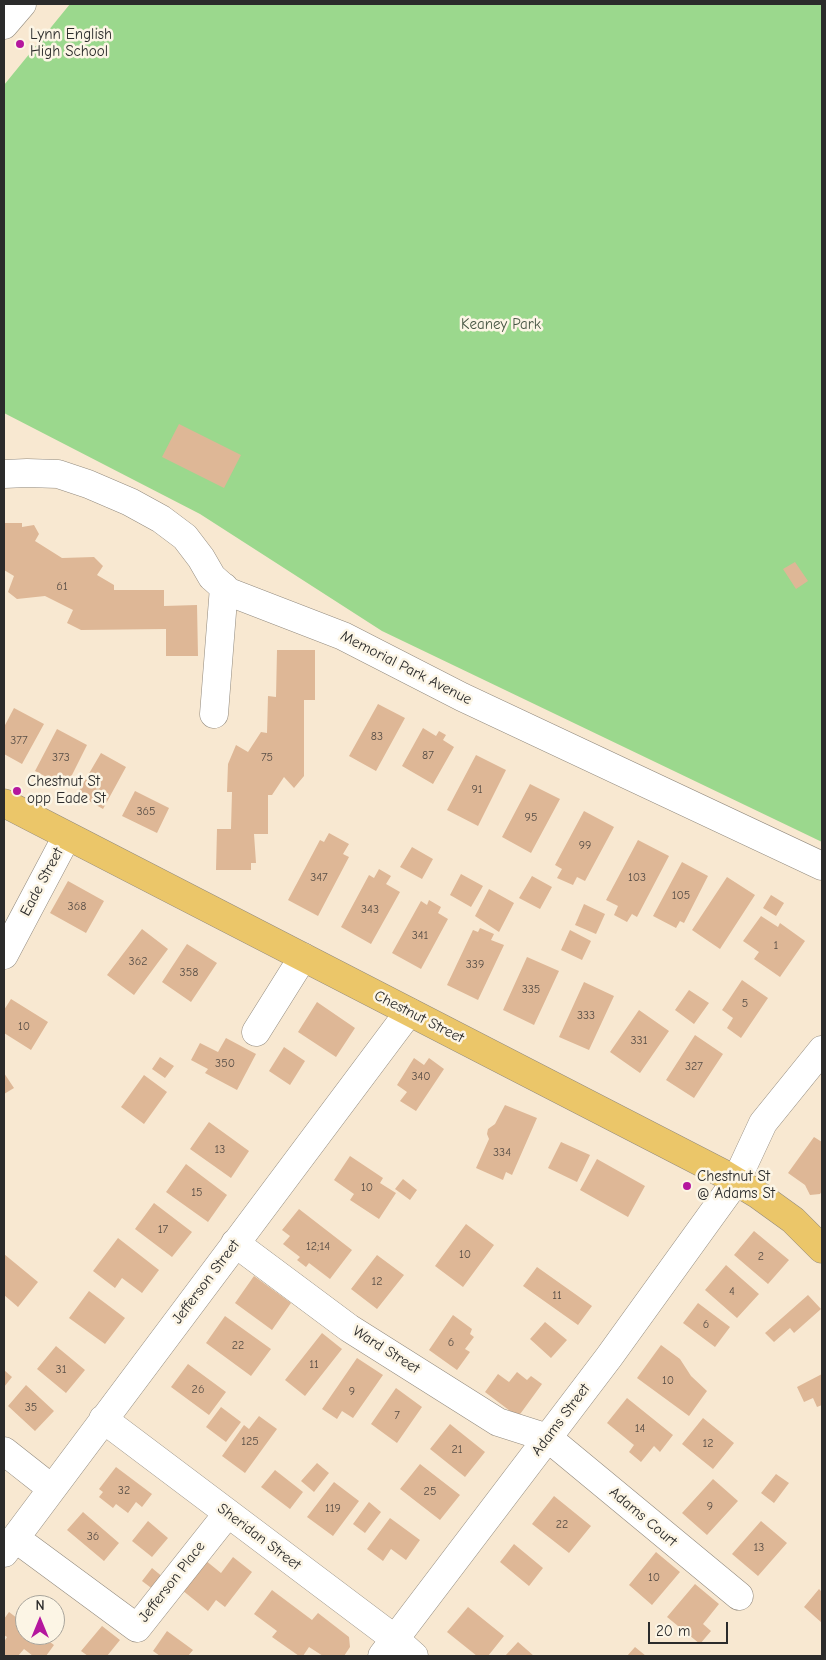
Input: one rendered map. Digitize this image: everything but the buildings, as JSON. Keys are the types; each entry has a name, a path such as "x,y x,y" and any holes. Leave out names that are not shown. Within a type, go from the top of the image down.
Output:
{"main road":[{"name":"Chestnut Street","path":"4,803 683,1152 736,1181 793,1220 822,1249"}],"street":[{"path":"4,25 22,4"},
{"name":"Memorial Park Avenue","path":"4,474 27,472 58,474 88,484 130,502 161,519 185,537 201,558 212,577 230,592 343,636 462,697 822,866"},
{"path":"214,714 224,587"},
{"name":"Eade Street","path":"4,955 66,836"},
{"path":"256,1032 303,957"},
{"name":"Jefferson Street","path":"10,1545 409,1012"},
{"name":"Adams Street","path":"397,1651 548,1438 736,1181 764,1123 822,1050"},
{"name":"Ward Street","path":"235,1243 349,1328 498,1422 548,1438"},
{"name":"Sheridan Street","path":"103,1419 228,1513 397,1651"},
{"name":"Adams Court","path":"548,1438 739,1596"},
{"path":"4,1452 52,1488"},
{"name":"Jefferson Place","path":"10,1545 137,1628 228,1513"}],"green space":[{"name":"Keaney Park","path":"70,4 822,4 822,842 382,631 200,514 4,413 4,85"}],"place":[{"name":"Lynn English High School","path":"20,44"},
{"name":"Chestnut St opp Eade St","path":"17,791"},
{"name":"Chestnut St @ Adams St","path":"687,1186"}]}
